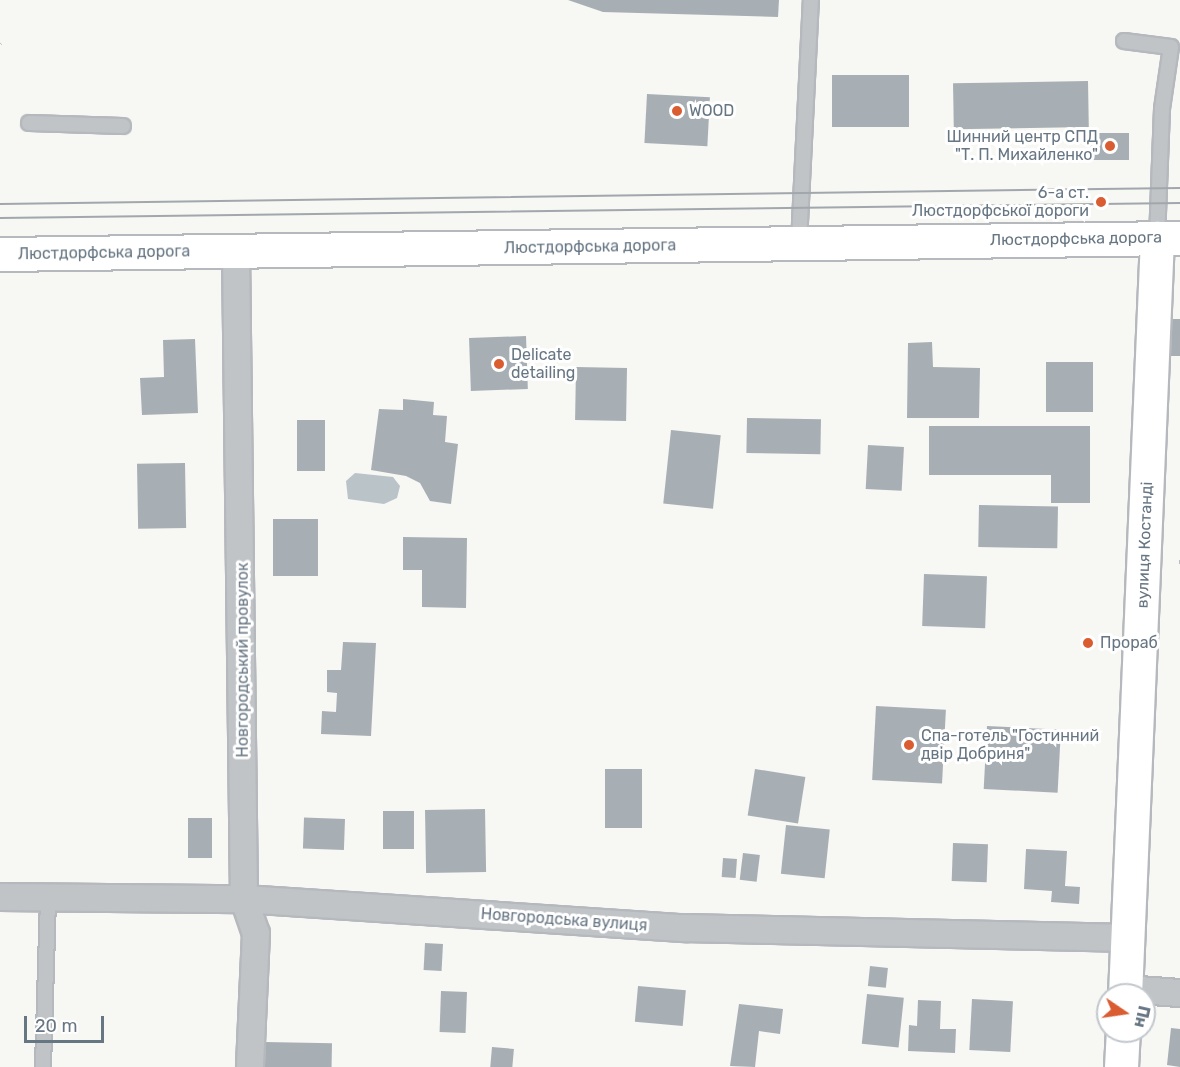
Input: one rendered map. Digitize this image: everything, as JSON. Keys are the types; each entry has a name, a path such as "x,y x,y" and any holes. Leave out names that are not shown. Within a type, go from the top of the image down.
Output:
{"main road":[{"name":"Люстдорфська дорога","path":"0,254 1169,238"},
{"name":"вулиця Костанді","path":"1126,983 1169,238"},
{"path":"1121,1067 1122,1043"}],"street":[{"name":"Новгородський провулок","path":"236,252 244,899 256,933 250,1067"},
{"name":"Новгородська вулиця","path":"0,897 244,899 686,928 1128,938"},
{"path":"1156,993 1180,993"}],"lane":[{"path":"799,244 811,0"},
{"path":"1124,41 1171,47 1162,109 1169,238"},
{"path":"29,123 123,126"},
{"path":"43,1067 48,897"}],"shaded area":[{"path":"355,473 393,477 400,486 397,498 384,504 348,499 346,481"}],"building":[{"path":"568,0 779,0 778,17 603,12"},
{"path":"832,75 909,75 909,127 832,127"},
{"path":"1088,81 1089,127 954,129 953,83"},
{"name":"WOOD","path":"647,94 710,97 707,146 644,143"},
{"name":"Шинний центр СПД \"Т. П. Михайленко\"","path":"1090,133 1129,133 1129,160 1090,160"},
{"path":"1168,319 1180,319 1180,356 1168,356"},
{"name":"Delicate detailing","path":"526,336 528,389 471,391 469,338"},
{"path":"195,339 198,413 142,415 140,378 164,377 163,340"},
{"path":"932,342 933,367 980,368 979,418 907,418 908,343"},
{"path":"1046,362 1093,362 1093,412 1046,412"},
{"path":"576,367 627,368 626,421 575,420"},
{"path":"403,399 434,402 433,415 447,416 445,442 458,444 451,504 430,501 420,483 406,476 371,470 379,409 403,410"},
{"path":"747,418 821,419 820,454 746,453"},
{"path":"297,420 325,420 325,471 297,471"},
{"path":"929,426 1090,426 1090,503 1051,503 1051,475 929,475"},
{"path":"671,430 721,435 713,509 663,504"},
{"path":"868,445 904,447 902,491 866,489"},
{"path":"185,463 186,528 138,529 137,464"},
{"path":"979,505 1058,506 1057,548 978,547"},
{"path":"273,519 318,519 318,576 273,576"},
{"path":"403,537 467,538 466,608 422,607 422,570 403,570"},
{"path":"924,574 987,576 985,628 922,626"},
{"path":"343,642 376,643 371,736 321,734 322,711 336,712 337,693 327,692 327,670 341,670"},
{"name":"Спа-готель \"Гостинний двір Добриня\"","path":"876,706 946,710 942,784 872,780"},
{"path":"987,726 1061,730 1058,793 984,789"},
{"path":"605,769 642,769 642,828 605,828"},
{"path":"755,769 805,777 798,823 748,815"},
{"path":"485,809 486,872 426,873 425,810"},
{"path":"383,811 414,811 414,849 383,849"},
{"path":"188,818 212,818 212,858 188,858"},
{"path":"304,818 345,819 344,850 303,849"},
{"path":"786,825 830,830 825,878 781,874"},
{"path":"953,843 988,844 987,882 952,881"},
{"path":"1026,849 1067,851 1065,886 1080,887 1079,904 1051,902 1052,891 1024,889"},
{"path":"743,853 760,855 757,882 740,880"},
{"path":"723,858 737,859 736,878 722,877"},
{"path":"425,943 443,944 442,971 424,970"},
{"path":"870,966 888,968 886,988 868,986"},
{"path":"638,986 686,990 683,1026 635,1022"},
{"path":"441,991 467,992 466,1033 440,1032"},
{"path":"867,994 904,998 899,1048 862,1044"},
{"path":"972,999 1013,1001 1010,1052 969,1050"},
{"path":"918,1000 941,1001 940,1029 956,1029 955,1053 908,1051 909,1025 917,1026"},
{"path":"739,1004 783,1009 780,1034 759,1031 755,1067 730,1066"},
{"path":"1171,1028 1180,1029 1180,1067 1167,1065"},
{"path":"265,1042 332,1043 332,1067 265,1067"},
{"path":"492,1047 514,1049 512,1067 490,1067"}],"tram line":[{"path":"0,204 1180,188"},
{"path":"0,218 1180,203"}],"place":[{"name":"WOOD","path":"677,111"},
{"name":"Шинний центр СПД \"Т. П. Михайленко\"","path":"1110,146"},
{"name":"6-а ст. Люстдорфської дороги","path":"1101,202"},
{"name":"Delicate detailing","path":"499,364"},
{"name":"Прораб","path":"1088,643"},
{"name":"Спа-готель \"Гостинний двір Добриня\"","path":"909,745"}]}
